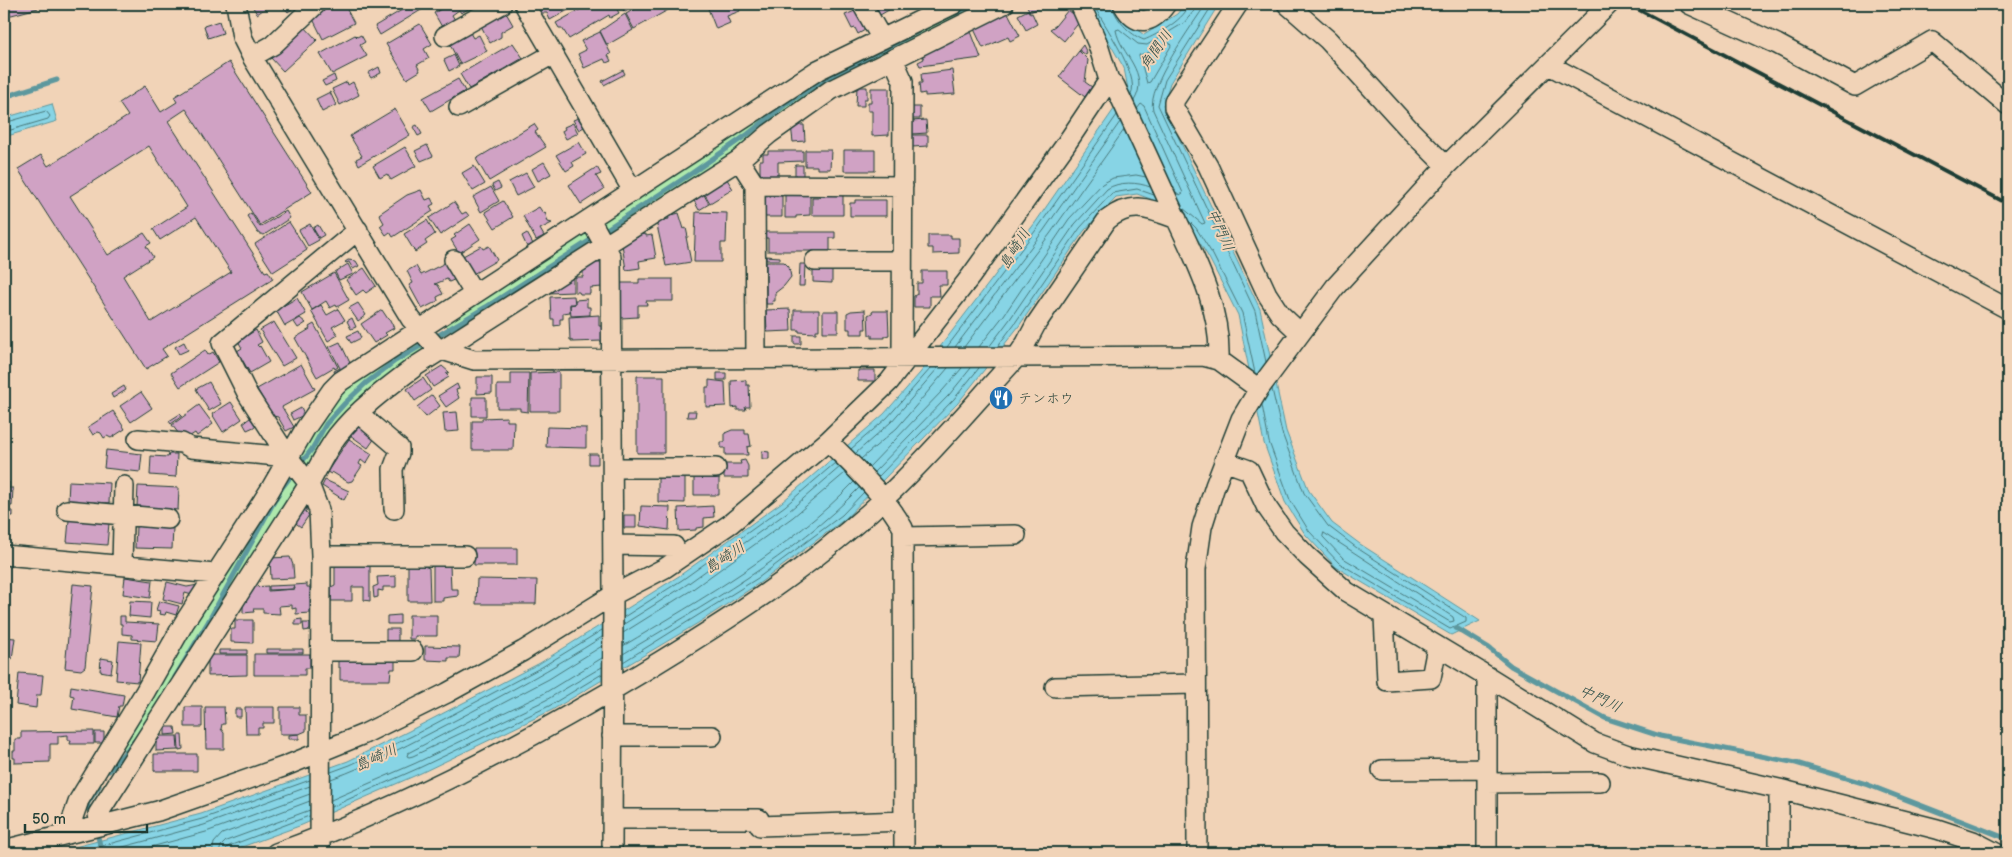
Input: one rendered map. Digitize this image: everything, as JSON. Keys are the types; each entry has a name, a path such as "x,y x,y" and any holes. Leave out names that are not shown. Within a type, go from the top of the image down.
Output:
{"street":[{"path":"236,4 242,37 252,57 411,319 430,340 474,360 1010,358 1108,355 1203,356 1219,360 1259,389"},
{"path":"252,57 273,45 316,4"},
{"path":"445,36 502,4"},
{"path":"524,4 632,191"},
{"path":"862,4 882,39"},
{"path":"100,825 98,814 336,437 358,413 387,388 474,293 818,70 954,4"},
{"path":"73,832 73,817 79,800 215,574 332,390 341,381 430,340 605,244 739,160 768,134 831,90 1004,4"},
{"path":"1080,4 1098,42 1112,83 1201,271 1220,343 1219,360"},
{"path":"1124,4 1130,15 1139,20 1147,21 1160,13 1166,4"},
{"path":"1238,4 1174,100 1174,108 1208,166 1267,294 1280,314 1300,333"},
{"path":"1287,4 1328,40 1410,130 1446,166"},
{"path":"1197,853 1196,569 1202,527 1224,461 1241,419 1259,389 1335,287 1446,166 1609,4"},
{"path":"1689,4 1777,44 1855,86 1932,41 2008,104"},
{"path":"459,107 554,54"},
{"path":"893,59 904,81 902,261 912,357"},
{"path":"1549,65 2008,309"},
{"path":"4,850 158,811 321,755 447,693 523,651 613,600 730,524 831,444 912,357 1112,83"},
{"path":"739,160 755,185 756,358"},
{"path":"755,185 903,186"},
{"path":"276,853 321,840 517,744 757,601 813,560 934,448 1010,358 1026,343 1036,324 1106,220 1125,208 1146,208 1174,212"},
{"path":"590,218 611,257 610,358 613,468 612,853"},
{"path":"321,840 319,510 308,481 289,458 248,395 222,342 358,230"},
{"path":"454,260 474,293"},
{"path":"815,261 902,261"},
{"path":"358,413 399,448 400,453 393,469 394,509"},
{"path":"138,439 158,433 191,448 289,458"},
{"path":"831,444 896,514 903,528 904,853"},
{"path":"1224,461 1249,470 1266,506 1284,532 1346,592 1595,743 1628,756 1779,789 1936,829 1973,841 1996,853"},
{"path":"613,468 716,468"},
{"path":"122,565 124,486"},
{"path":"68,510 168,519"},
{"path":"903,537 1016,535"},
{"path":"613,545 674,546"},
{"path":"4,555 215,574"},
{"path":"320,556 465,556"},
{"path":"1384,616 1387,681 1431,678 1437,647"},
{"path":"321,651 413,650"},
{"path":"1487,676 1487,853"},
{"path":"1055,687 1196,684"},
{"path":"612,736 712,736"},
{"path":"1382,770 1600,782"},
{"path":"96,772 117,784"},
{"path":"1779,789 1779,853"},
{"path":"612,819 759,822 904,821"}],"green space":[{"path":"965,4 989,4 813,94 731,154 619,229 532,280 459,332 452,331 444,323 806,85"},
{"path":"412,340 427,353 351,409 130,756 119,747 273,493 343,387"}],"water":[{"path":"1087,4 1116,4 1131,25 1144,35 1177,14 1185,4 1219,4 1170,83 1163,105 1260,309 1286,431 1309,491 1332,523 1360,544 1480,621 1451,635 1336,567 1305,534 1285,502 1264,443 1238,315 1209,258 1192,230 1161,203 1137,194 1116,197 1084,231 1019,326 958,403 845,519 761,582 698,623 552,710 421,773 302,825 225,853 52,853 201,814 348,761 540,663 679,576 782,502 884,414 920,373 1035,223 1128,89 1124,68"},
{"path":"52,104 57,121 4,137 4,118"}],"building":[{"path":"4,4 37,4 38,8 4,17"},
{"path":"57,4 78,4 58,9"},
{"path":"251,4 272,4 257,14"},
{"path":"281,4 295,4 296,6 288,12"},
{"path":"335,4 344,4 354,23 323,39 313,19 319,12"},
{"path":"361,4 372,4 373,6 365,11"},
{"path":"390,4 398,4 400,7 393,10"},
{"path":"412,4 431,4 380,35 375,26"},
{"path":"450,4 483,4 461,13 459,10 452,15 455,20 442,27 434,13"},
{"path":"543,4 579,4 550,20 547,13 541,13 538,7"},
{"path":"590,4 614,4 619,13 610,18 609,15 569,39 562,28 559,28 556,23"},
{"path":"619,4 640,4 625,12"},
{"path":"644,4 669,5 666,6 668,10 634,29 626,14"},
{"path":"712,4 738,4 740,11 727,16 730,23 716,29 707,6"},
{"path":"874,4 899,4 880,15"},
{"path":"1026,4 1048,4 1030,12"},
{"path":"1028,10 1030,14 1032,13 1037,24 1026,30 1018,15"},
{"path":"1068,10 1081,20 1064,41 1050,29 1055,26"},
{"path":"505,11 513,25 501,32 501,37 490,43 480,24"},
{"path":"855,11 865,30 858,34 855,28 852,29 845,15"},
{"path":"1004,11 1006,14 1008,13 1020,36 1010,41 1008,37 983,48 974,29"},
{"path":"625,14 633,30 607,45 600,31"},
{"path":"219,21 223,33 208,38 204,26"},
{"path":"420,24 432,44 424,49 429,58 417,65 420,71 407,79 386,44"},
{"path":"304,26 317,40 283,71 270,57"},
{"path":"970,29 981,58 920,66 918,62 924,59 921,53"},
{"path":"469,31 473,38 479,35 487,51 460,64 448,41"},
{"path":"600,32 611,54 608,55 611,61 606,63 604,59 584,68 578,54 586,50 581,41"},
{"path":"355,35 357,37 361,35 365,42 360,45 367,56 332,74 320,54"},
{"path":"513,43 523,58 469,89 460,74"},
{"path":"1083,45 1087,53 1086,55 1079,50"},
{"path":"1079,51 1088,60 1085,82 1092,87 1085,97 1059,77"},
{"path":"454,55 459,66 449,71 444,60"},
{"path":"229,62 312,192 260,225 186,109 168,121 265,272 268,271 273,279 162,349 167,356 146,369 18,169 41,155 48,166 128,116 119,103 145,86 161,112 177,102 174,97","holes":["149,146 187,207 153,229 160,240 196,217 231,272 151,322 123,276 153,257 146,246 151,243 144,233 108,255 70,196"]},
{"path":"379,67 381,73 371,78 368,73"},
{"path":"623,70 625,74 604,85 602,81"},
{"path":"952,70 955,94 925,96 925,93 920,94 919,83 922,83 921,74"},
{"path":"334,75 336,81 325,86 322,81"},
{"path":"458,79 465,91 431,111 423,98"},
{"path":"347,82 348,85 353,82 359,95 340,105 332,89"},
{"path":"857,87 867,87 867,99 864,99 864,106 856,106"},
{"path":"871,88 889,88 889,135 872,136 872,111 868,111 868,102 871,102"},
{"path":"330,92 336,105 322,112 316,99"},
{"path":"911,107 920,107 920,119 912,119"},
{"path":"395,109 410,135 359,165 356,159 362,156 350,136"},
{"path":"578,118 584,127 579,130 573,120"},
{"path":"926,120 927,133 912,134 911,121"},
{"path":"573,123 578,133 566,139 562,131 565,129 564,127"},
{"path":"534,124 538,130 535,132 546,147 489,181 476,159"},
{"path":"417,125 422,134 418,136 413,127"},
{"path":"791,125 804,125 805,141 793,142"},
{"path":"912,135 928,135 928,146 912,147"},
{"path":"579,142 586,154 572,162 574,166 566,171 556,155"},
{"path":"427,145 433,156 421,161 415,151"},
{"path":"405,147 416,166 391,180 387,174 380,178 373,166"},
{"path":"805,150 831,150 830,169 817,169 817,166 805,166"},
{"path":"844,150 875,150 875,171 844,171"},
{"path":"768,151 803,151 803,161 778,162 778,177 760,177 760,160 763,160 763,154 768,154"},
{"path":"544,162 551,174 538,181 532,169"},
{"path":"795,165 803,165 803,177 795,177"},
{"path":"474,166 485,184 473,191 462,173"},
{"path":"597,167 601,174 596,176 604,189 581,204 569,185"},
{"path":"526,173 534,187 516,196 509,182"},
{"path":"725,176 733,189 710,203 703,191"},
{"path":"498,182 501,188 495,191 492,185"},
{"path":"491,187 499,201 481,212 473,197"},
{"path":"421,190 426,200 431,198 434,204 430,206 433,211 393,237 390,232 386,235 380,226 384,223 379,214 407,195"},
{"path":"702,191 709,204 699,210 692,197"},
{"path":"764,193 770,193 770,196 782,196 782,217 764,217"},
{"path":"785,195 810,195 810,215 785,218"},
{"path":"821,195 843,195 843,215 812,215 812,197 821,197"},
{"path":"855,200 886,200 886,216 850,216 850,203 855,203"},
{"path":"503,201 513,217 495,228 485,212"},
{"path":"454,202 462,214 466,212 469,216 440,235 429,218"},
{"path":"539,207 543,213 545,212 548,222 552,223 540,229 544,236 536,240 523,216"},
{"path":"286,211 290,218 264,235 258,233 247,216 251,213 260,227"},
{"path":"696,212 727,213 726,243 721,243 721,262 694,262"},
{"path":"679,213 684,229 686,228 691,262 666,266 656,221 669,219 668,216"},
{"path":"427,220 435,234 425,241 427,244 415,252 404,234"},
{"path":"289,222 307,250 273,272 255,244"},
{"path":"310,224 319,240 308,246 299,230"},
{"path":"470,224 480,239 459,253 451,240 456,237 454,235"},
{"path":"318,225 324,235 319,238 313,228"},
{"path":"764,232 835,232 835,238 830,238 830,251 768,251 768,238 764,238"},
{"path":"527,233 533,244 527,247 522,236"},
{"path":"646,234 646,236 652,235 656,258 639,261 640,268 626,270 622,244 624,240"},
{"path":"928,235 951,235 951,238 959,238 959,253 933,254 933,248 928,248"},
{"path":"481,246 483,249 489,246 497,260 473,274 463,256"},
{"path":"766,256 780,257 780,260 766,260"},
{"path":"348,260 356,261 359,266 353,269 349,262 345,262"},
{"path":"447,262 456,279 449,282 447,279 435,284 438,285 443,294 437,297 438,301 422,309 409,285 413,283 407,271 416,266 421,275"},
{"path":"766,262 784,262 789,267 791,277 775,293 775,301 772,301 773,304 766,304"},
{"path":"602,263 602,287 590,288 590,294 580,294 575,292 575,277 583,277 583,265"},
{"path":"348,264 353,274 339,280 335,272"},
{"path":"800,264 805,264 804,286 799,286"},
{"path":"364,268 376,286 366,293 363,290 356,295 346,280"},
{"path":"813,268 832,268 832,283 813,282"},
{"path":"922,271 947,271 947,285 939,285 940,296 930,296 930,307 914,307 917,283 922,283"},
{"path":"334,273 349,300 337,307 336,305 330,308 326,301 312,310 302,292"},
{"path":"565,277 573,277 573,292 549,293 549,288"},
{"path":"639,279 673,279 673,301 646,301 647,305 638,305 638,317 621,318 621,283 639,283"},
{"path":"574,296 575,304 570,304 570,312 563,313 560,325 554,326 554,319 551,319 550,297"},
{"path":"297,298 306,314 285,326 276,310"},
{"path":"587,299 590,315 571,316 570,305 575,304 575,300"},
{"path":"358,303 366,315 358,321 349,308"},
{"path":"321,305 327,315 338,309 345,320 332,327 338,335 328,341 311,311"},
{"path":"790,309 791,331 767,332 766,310"},
{"path":"382,310 394,328 374,343 361,324"},
{"path":"794,310 819,310 819,330 816,330 816,333 794,330"},
{"path":"865,310 866,329 863,329 863,334 850,334 850,329 847,329 847,313"},
{"path":"823,311 838,311 838,332 823,332"},
{"path":"873,311 888,311 889,335 885,336 885,338 872,338 872,335 869,335 868,315"},
{"path":"599,315 599,326 602,326 602,341 572,342 570,340 569,317"},
{"path":"300,318 306,323 298,328 294,322"},
{"path":"352,318 356,327 351,329 347,321"},
{"path":"274,322 296,358 282,366 260,330"},
{"path":"314,324 338,367 335,369 334,367 317,377 295,338 310,329 309,327"},
{"path":"256,330 262,342 257,345 260,346 269,362 250,373 237,351 242,348 238,341"},
{"path":"358,331 361,338 351,343 347,336"},
{"path":"794,336 801,336 801,344 794,344"},
{"path":"184,342 188,350 179,354 175,347"},
{"path":"340,342 351,365 335,374 334,371 340,368 329,347"},
{"path":"205,350 208,355 213,352 219,362 180,387 171,373"},
{"path":"301,364 315,389 282,407 294,427 286,431 278,417 273,416 257,389"},
{"path":"442,366 449,372 446,374 449,377 433,387 426,376"},
{"path":"858,370 875,370 875,381 858,381"},
{"path":"559,372 559,411 530,411 530,373"},
{"path":"511,373 529,373 528,412 520,411 520,408 497,408 497,385 511,385"},
{"path":"717,373 726,373 726,380 717,380"},
{"path":"637,376 664,376 664,453 637,453"},
{"path":"477,377 492,377 492,393 477,394"},
{"path":"423,378 431,390 415,401 407,389"},
{"path":"709,380 725,382 726,406 706,407 706,387 709,387"},
{"path":"746,380 746,385 749,385 750,407 745,407 746,410 737,410 737,407 732,408 731,381"},
{"path":"209,382 221,404 209,411 196,389"},
{"path":"457,384 459,389 456,390 459,398 446,407 438,396"},
{"path":"124,386 126,390 113,398 111,394"},
{"path":"141,392 152,408 131,422 120,406"},
{"path":"432,395 440,406 426,417 417,407"},
{"path":"472,397 486,397 486,416 472,416"},
{"path":"231,402 242,419 223,432 212,414"},
{"path":"199,405 213,424 197,436 195,433 187,438 183,434 179,434 172,425"},
{"path":"301,408 304,415 293,420 290,414"},
{"path":"113,411 125,429 111,438 107,436 104,438 98,432 93,435 88,427"},
{"path":"688,411 696,411 695,417 687,417"},
{"path":"457,412 459,431 445,432 443,413"},
{"path":"180,414 182,416 171,424 169,421"},
{"path":"507,417 507,421 514,421 513,450 472,450 472,421 482,421 482,418"},
{"path":"250,418 256,426 247,430 243,423"},
{"path":"360,422 377,435 368,448 350,435"},
{"path":"547,427 586,428 586,448 546,447"},
{"path":"732,430 745,430 745,434 749,434 751,446 747,447 748,455 725,455 725,448 721,448 721,442 725,442 725,433"},
{"path":"349,439 372,454 366,464 361,460 359,464 362,466 352,481 348,482 332,472 331,474 327,472"},
{"path":"106,450 142,454 140,472 104,468"},
{"path":"762,451 769,452 769,459 762,459"},
{"path":"169,454 177,454 176,477 150,475 151,456 168,457"},
{"path":"589,454 598,454 598,464 589,464"},
{"path":"745,460 748,466 748,478 724,478 724,464 741,464 740,461"},
{"path":"719,474 719,495 694,495 694,475"},
{"path":"658,476 685,476 685,503 658,502"},
{"path":"325,480 349,491 344,500 322,486"},
{"path":"4,481 9,482 9,488 13,488 12,506 4,505"},
{"path":"69,481 110,483 109,503 68,501"},
{"path":"138,486 179,488 178,510 137,506"},
{"path":"305,504 309,507 305,512 309,515 301,527 293,521"},
{"path":"641,506 670,507 669,530 640,526"},
{"path":"713,506 714,517 704,518 704,527 696,528 696,530 679,531 678,508"},
{"path":"4,511 13,511 13,516 4,516"},
{"path":"624,515 636,515 636,528 624,528"},
{"path":"4,518 9,518 8,535 4,535"},
{"path":"69,520 109,523 107,545 67,542"},
{"path":"136,526 173,528 172,549 135,548"},
{"path":"474,548 517,548 517,565 474,565"},
{"path":"290,557 294,578 271,579 270,558"},
{"path":"335,565 370,565 370,601 364,600 364,587 352,587 352,601 331,601 331,587 335,585"},
{"path":"408,565 421,565 429,568 430,601 408,601"},
{"path":"433,565 450,565 451,589 458,589 458,596 443,598 443,601 433,601"},
{"path":"396,576 396,587 383,587 383,591 378,590 378,597 374,598 373,587 378,585 377,577"},
{"path":"125,577 152,581 150,598 123,594"},
{"path":"477,579 537,580 536,604 476,604"},
{"path":"167,582 187,587 198,585 192,595 185,593 182,604 163,599"},
{"path":"73,584 93,586 85,667 81,670 65,668"},
{"path":"307,584 307,587 310,587 310,613 296,614 296,608 292,609 292,605 279,606 280,614 263,613 263,609 253,609 254,612 243,613 243,601 252,587 268,586 268,591 295,589 294,585"},
{"path":"294,585 294,589 269,590 269,586"},
{"path":"130,601 151,602 150,618 129,616"},
{"path":"159,601 179,606 176,615 166,612 165,615 159,614 160,611 156,610"},
{"path":"400,615 400,624 387,624 387,616"},
{"path":"409,615 437,615 437,636 415,636 415,639 409,639"},
{"path":"120,616 125,616 125,622 159,624 157,641 132,639 132,635 122,634"},
{"path":"302,619 302,625 295,625 295,620"},
{"path":"235,620 253,620 253,643 231,642 231,629 235,629"},
{"path":"303,623 310,623 310,630 304,631"},
{"path":"386,629 398,629 398,645 386,645"},
{"path":"4,637 15,638 12,659 4,658"},
{"path":"119,641 141,643 138,682 116,680"},
{"path":"425,646 460,647 459,658 448,658 448,661 425,660"},
{"path":"266,649 303,649 303,653 266,653"},
{"path":"219,650 247,650 247,654 219,654"},
{"path":"254,654 310,654 310,668 305,668 305,675 254,675"},
{"path":"208,655 247,655 247,675 208,676"},
{"path":"395,657 395,669 391,669 390,680 340,680 338,659"},
{"path":"101,658 113,660 111,673 100,671"},
{"path":"19,673 43,675 41,695 37,695 36,708 16,705"},
{"path":"71,686 124,695 117,717 72,709 74,696 70,695"},
{"path":"185,707 202,707 202,727 185,727"},
{"path":"205,707 224,707 225,724 222,724 221,729 224,733 224,749 206,749"},
{"path":"245,707 274,707 274,723 263,723 263,728 258,728 258,734 246,734"},
{"path":"280,707 299,707 299,715 306,715 306,731 299,734 280,734"},
{"path":"235,709 241,709 241,717 235,717"},
{"path":"165,727 175,727 176,734 165,735"},
{"path":"94,731 94,744 70,744 71,740 68,740 68,735 58,736 58,744 50,744 50,762 15,763 15,758 13,758 15,739 21,739 21,732"},
{"path":"95,732 104,732 104,743 95,743"},
{"path":"299,734 299,739 289,739 289,735"},
{"path":"178,735 182,735 183,749 179,750"},
{"path":"159,736 177,736 178,750 156,751 156,739 159,739"},
{"path":"154,754 197,754 197,771 154,771"}],"waterway":[{"path":"956,13 973,4"},
{"path":"602,232 692,173 748,134 785,105 823,80 919,31"},
{"path":"4,97 57,80"},
{"path":"175,677 208,622 281,489 312,449 326,424 345,403 366,383 395,361 486,307 595,237"},
{"name":"中門川","path":"1456,628 1489,648 1511,666 1605,718 1660,736 1796,763 1866,784 2008,839"},
{"path":"109,771 136,739"},
{"path":"92,815 87,804 99,786"},
{"path":"97,833 102,853"}],"railway":[{"path":"1628,4 2008,204"}],"place":[{"name":"テンホウ","path":"1001,398"}],"water label":[{"name":"角間川","path":"1156,50"},
{"name":"島崎川","path":"1015,249"},
{"name":"島崎川","path":"725,558"},
{"name":"島崎川","path":"376,758"}]}
